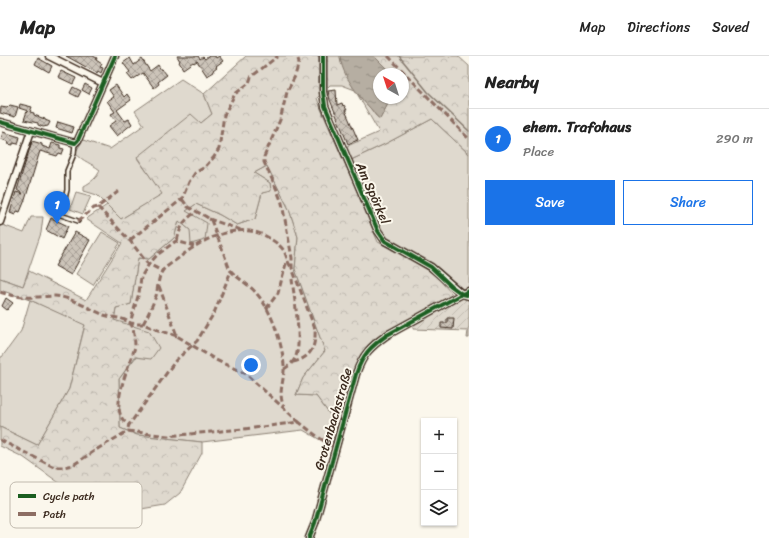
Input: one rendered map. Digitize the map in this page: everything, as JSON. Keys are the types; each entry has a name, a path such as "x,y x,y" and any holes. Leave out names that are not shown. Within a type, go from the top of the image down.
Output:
{"street":[{"path":"49,56 103,83"},
{"path":"0,122 75,143 78,140 115,56"},
{"name":"Am Spörkel","path":"323,56 323,92 325,106 378,231 385,241 431,267 462,294 469,296"},
{"path":"0,222 31,131"},
{"name":"Grotenbachstraße","path":"309,538 315,523 356,374 364,356 372,346 388,335 469,291"}],"lane":[{"path":"75,143 74,154 67,171 67,190 61,215 78,221"}],"green space":[{"path":"246,56 340,56 341,63 359,96 380,119 388,104 409,104 409,68 386,68 374,56 458,56 469,66 469,154 432,119 351,160 345,147 379,132 355,90 342,85 330,85 317,98 378,242 412,259 434,274 453,295 376,340 361,354 337,424 316,396 296,395 303,378 325,351 295,269 298,237 289,209 267,166 254,173 270,183 271,191 262,193 255,219 237,225 196,204 186,211 207,223 205,240 191,244 190,230 179,221 174,238 149,259 138,258 131,304 116,308 114,320 149,331 159,348 151,359 135,357 119,379 120,428 137,435 202,442 202,453 180,493 165,505 142,509 142,482 58,482 23,457 0,446 0,427 37,445 69,389 85,325 30,300 0,290 0,278 23,286 29,271 86,300 122,243 86,219 107,205 121,219 162,194 137,157 191,114 201,123 212,114 204,94"},
{"path":"181,79 204,94 212,114 201,123 137,158 163,194 121,219 97,195 84,191 84,186 94,180 100,170 75,153 83,140 110,149 144,125 135,111"},
{"path":"432,119 469,154 469,287 460,290 441,270 417,255 389,241 382,232 351,160"},
{"path":"267,166 289,209 298,237 295,269 325,351 303,378 296,395 316,396 337,424 331,446 303,430 202,442 137,435 120,428 119,379 136,357 114,320 116,308 131,304 138,258 149,259 174,238 179,221 205,239 185,211 196,204 237,225 255,219 262,193 271,190 270,183 254,173"},
{"path":"76,192 91,196 83,214 70,209"},
{"path":"31,217 43,217 41,233 23,286 0,278 0,224 24,233"},
{"path":"102,232 120,243 93,285 76,274"},
{"path":"462,298 469,300 469,338 467,338 468,331 413,329 413,325"},
{"path":"30,300 85,324 69,389 37,445 0,427 0,357 2,357 21,331"}],"water":[{"path":"340,56 374,56 386,68 373,68 373,104 388,104 380,119 360,97 347,77 341,63"}],"building":[{"path":"66,56 93,56 102,64 100,67 103,68 101,73 98,71 97,73"},
{"path":"177,56 198,56 200,59 203,57 205,59 209,56 215,56 216,58 219,56 223,61 216,66 217,67 213,70 214,72 207,76 197,61 183,69"},
{"path":"38,58 52,66 49,72 35,64"},
{"path":"130,58 134,65 142,59 150,71 158,65 167,75 158,82 159,84 154,88 143,73 132,80 127,74 130,72 123,63"},
{"path":"61,71 76,78 73,84 58,77"},
{"path":"85,84 92,88 89,94 82,90"},
{"path":"116,85 124,97 127,94 131,100 117,110 125,121 129,119 132,124 117,136 109,126 116,121 111,114 115,112 107,101 114,97 109,90"},
{"path":"73,87 81,91 78,97 70,93"},
{"path":"336,90 337,105 342,103 347,110 345,110 358,140 348,144 330,100 328,91"},
{"path":"20,104 32,107 30,112 50,122 48,126 43,127 38,125 38,123 24,120 28,111 19,108"},
{"path":"10,105 18,107 15,117 0,113 1,107 7,108"},
{"path":"58,122 74,127 72,133 56,128"},
{"path":"3,132 20,137 18,144 8,144 9,142 1,139"},
{"path":"32,141 42,144 42,146 50,149 52,143 60,145 60,148 64,149 62,154 59,153 57,156 40,151 25,200 20,212 17,211 15,215 10,213 16,192 23,194 17,190"},
{"path":"51,218 68,226 62,239 46,230"},
{"path":"75,232 90,240 71,275 55,266"},
{"path":"6,298 13,303 7,310 2,306"},
{"path":"447,318 454,318 453,329 441,328 441,323 447,323"}],"waterway":[{"path":"399,56 428,92 469,131"}],"marked path":[{"path":"130,240 182,199 189,182 195,173 205,167 219,149 224,115 235,94 249,83 251,77 278,56"},
{"path":"293,362 304,358 311,351 315,341 315,329 292,268 292,258 282,203 264,162 264,157 280,120 287,92 295,76 299,62 297,56"},
{"path":"388,56 469,139"},
{"path":"78,221 119,191"},
{"path":"182,199 188,207 211,220 230,270 254,291 272,318 279,337 283,356 284,371 281,396 284,407"},
{"path":"98,207 131,242 147,263 162,271"},
{"path":"177,241 183,224 197,211"},
{"path":"209,219 241,230"},
{"path":"143,324 156,296 159,279 163,270 190,250 212,237 237,231 249,231 261,234 274,241 281,247 291,267"},
{"path":"177,336 143,324 130,323 139,293 141,277 149,264 157,255 176,241 194,246"},
{"path":"266,309 278,293 287,260"},
{"path":"128,428 176,360 197,341 214,313 231,271"},
{"path":"284,369 294,360 298,349 298,329 292,279"},
{"path":"159,286 177,336 216,360 246,374 299,422"},
{"path":"0,292 22,297 61,297 74,301 104,315 130,323 133,331 135,347 123,382 119,400 119,409 122,417 129,425"},
{"path":"0,440 54,467 73,465 128,431 168,436 299,422 335,448"}],"cycle path":[{"path":"0,122 75,143 78,140 115,56"},
{"path":"323,56 323,92 325,106 378,231 385,241 431,267 451,286 462,294 467,295"},
{"path":"309,538 315,523 356,374 364,356 376,343 387,335 469,291"}],"place":[{"name":"ehem. Trafohaus","path":"57,224"}]}
